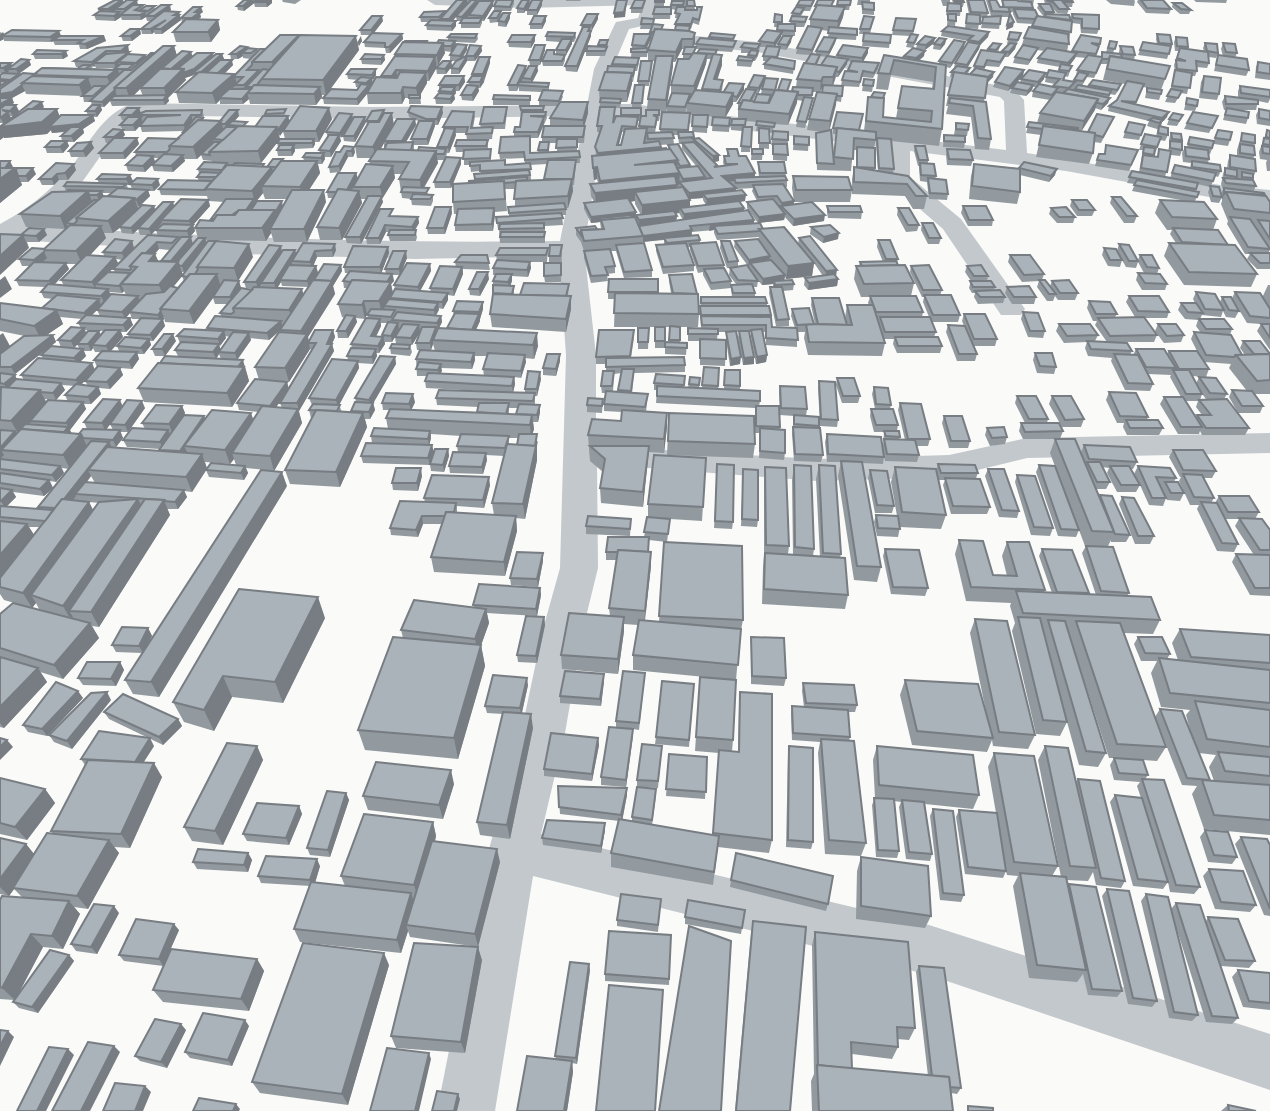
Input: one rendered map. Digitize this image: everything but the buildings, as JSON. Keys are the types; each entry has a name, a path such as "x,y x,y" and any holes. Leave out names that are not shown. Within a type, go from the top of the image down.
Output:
{"street":[{"path":"435,0 525,3 652,0 645,21 624,24 603,69 571,248 581,355 582,476"},
{"path":"618,38 757,47 1006,92 1014,100 1017,158"},
{"path":"4,232 76,176 128,109 358,113 594,110 740,122 900,145 1017,158 1270,197"},
{"path":"900,145 899,179 953,224 1011,309"},
{"path":"4,232 243,247 415,251 571,248"},
{"path":"466,1111 513,849 543,733 563,629 579,568 583,454 817,470 949,466 1027,448 1270,443"},
{"path":"513,849 929,950 1270,1062"}]}
